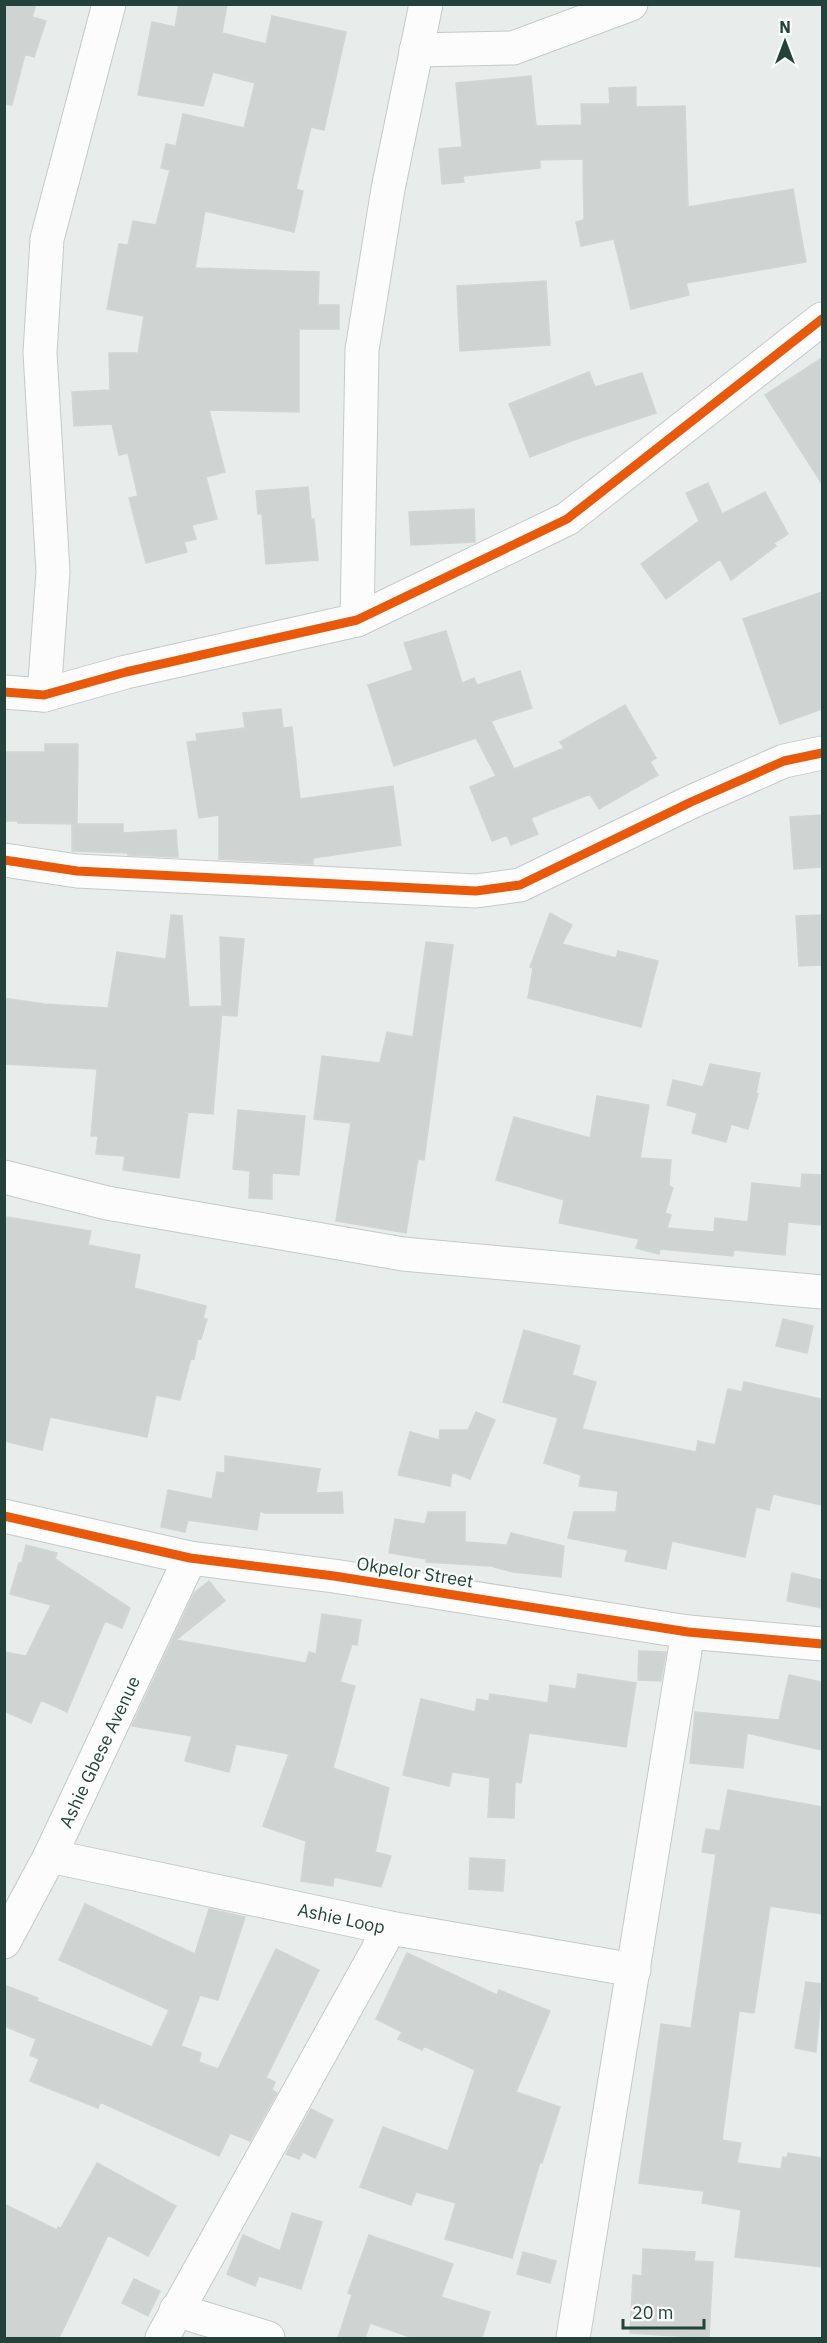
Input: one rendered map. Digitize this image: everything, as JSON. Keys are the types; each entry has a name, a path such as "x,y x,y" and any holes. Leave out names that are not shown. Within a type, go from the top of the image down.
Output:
{"street":[{"path":"44,695 52,572 40,353 47,238 109,4"},
{"path":"357,620 362,350 388,189 426,4"},
{"path":"417,50 513,48 631,4"},
{"path":"4,692 44,695 126,672 357,620 567,519 822,319"},
{"path":"4,860 77,871 476,891 520,885 691,802 784,761 822,753"},
{"path":"4,1177 107,1203 403,1254 822,1292"},
{"name":"Okpelor Street","path":"4,1516 190,1558 334,1576 688,1632 822,1644"},
{"name":"Ashie Gbese Avenue","path":"8,1924 50,1856 190,1558"},
{"path":"573,2338 688,1632"},
{"name":"Ashie Loop","path":"50,1856 390,1928 634,1970"},
{"path":"268,2338 169,2324 390,1928"}],"building":[{"path":"4,4 36,4 32,17 46,21 34,57 25,54 12,105 4,104"},
{"path":"179,4 227,4 222,33 266,44 272,16 346,32 324,130 311,127 296,189 303,191 294,232 205,211 195,268 319,272 318,305 339,305 339,329 299,329 299,412 209,410 225,472 206,477 217,519 192,525 196,539 184,542 187,552 146,563 129,498 138,496 128,453 119,455 112,424 74,426 72,392 110,390 109,353 138,353 144,316 107,309 119,244 128,245 133,221 156,225 170,170 161,168 166,144 176,146 183,114 244,128 255,83 213,72 203,106 138,95 152,22 175,27"},
{"path":"531,76 536,126 582,125 581,104 610,104 609,88 636,87 636,107 685,106 688,207 793,189 806,262 686,283 689,295 631,309 614,239 581,246 576,222 584,220 583,159 540,160 540,168 463,176 464,182 442,184 439,149 462,147 456,83"},
{"path":"546,281 550,345 460,351 457,286"},
{"path":"822,358 822,484 765,395"},
{"path":"589,372 595,387 642,373 656,413 530,457 509,404"},
{"path":"708,483 722,514 765,492 788,534 774,543 776,546 731,580 720,559 666,599 641,564 699,521 686,493"},
{"path":"308,487 318,560 266,564 262,514 258,514 256,491"},
{"path":"474,509 475,542 411,545 409,512"},
{"path":"822,592 822,709 780,724 743,619"},
{"path":"446,631 462,683 474,678 477,685 520,671 532,708 491,721 514,769 564,748 560,742 625,705 656,758 650,762 658,775 599,809 590,794 531,818 538,834 511,845 507,835 492,841 470,787 496,776 476,738 394,766 368,685 413,670 404,643"},
{"path":"281,709 283,728 292,727 300,799 393,786 401,845 313,858 313,864 219,859 219,815 199,818 187,742 197,741 196,734 245,728 243,713"},
{"path":"45,744 78,744 77,824 4,821 4,752 45,752"},
{"path":"822,815 822,867 794,869 790,817"},
{"path":"72,824 123,824 123,833 176,830 178,857 72,851"},
{"path":"550,913 572,925 562,944 616,958 618,951 658,961 641,1027 528,998 533,968 530,967"},
{"path":"171,915 182,916 189,1007 222,1006 220,937 244,939 237,1016 222,1015 222,1011 213,1114 188,1112 179,1178 123,1170 125,1156 96,1154 98,1136 91,1136 97,1069 4,1064 4,998 44,1004 108,1008 117,952 166,959"},
{"path":"822,915 822,965 799,966 796,916"},
{"path":"426,942 453,945 424,1160 418,1159 406,1233 336,1221 351,1123 314,1119 322,1056 380,1063 387,1032 413,1037"},
{"path":"710,1064 760,1073 756,1093 758,1094 748,1129 731,1124 726,1142 692,1133 697,1113 667,1105 673,1080 703,1087"},
{"path":"597,1096 649,1105 640,1158 671,1160 669,1186 673,1188 665,1213 671,1215 667,1228 714,1232 715,1218 748,1222 752,1183 801,1188 802,1174 822,1175 822,1225 788,1222 785,1255 734,1250 733,1256 660,1249 659,1254 636,1248 639,1239 559,1223 564,1200 496,1180 514,1117 590,1138"},
{"path":"238,1110 305,1116 299,1175 272,1173 272,1199 249,1198 250,1171 233,1169"},
{"path":"7,1217 91,1231 88,1245 140,1255 134,1288 206,1306 203,1319 207,1319 201,1339 198,1338 194,1359 191,1358 180,1400 156,1395 147,1437 50,1417 42,1450 4,1441 4,1232"},
{"path":"783,1319 813,1326 807,1353 776,1346"},
{"path":"524,1330 580,1346 572,1375 596,1382 582,1429 696,1452 698,1441 715,1445 728,1389 742,1392 744,1382 822,1399 822,1505 773,1494 769,1510 756,1507 745,1557 672,1541 666,1569 625,1561 628,1550 568,1538 574,1512 616,1512 618,1491 579,1486 581,1475 544,1463 558,1418 503,1402"},
{"path":"476,1412 495,1420 470,1479 452,1472 450,1486 398,1475 410,1432 439,1440 440,1430 468,1430"},
{"path":"225,1456 320,1469 316,1493 342,1492 343,1513 265,1513 260,1511 257,1530 188,1520 185,1532 161,1527 168,1490 212,1499 217,1472 225,1473"},
{"path":"428,1512 465,1512 465,1542 507,1545 511,1533 564,1546 561,1577 513,1572 491,1566 426,1562 426,1559 389,1553 395,1519 425,1524"},
{"path":"26,1545 57,1553 55,1559 130,1608 122,1628 105,1621 67,1712 41,1700 31,1723 4,1711 4,1652 26,1656 51,1605 10,1594"},
{"path":"792,1573 822,1580 822,1608 787,1601"},
{"path":"209,1581 225,1601 176,1640 306,1663 309,1652 316,1654 322,1614 361,1620 357,1645 352,1644 340,1682 355,1686 333,1768 389,1788 375,1852 391,1856 381,1887 334,1877 333,1886 301,1881 306,1841 263,1826 289,1754 236,1744 229,1772 185,1761 192,1736 132,1726 194,1593"},
{"path":"639,1651 666,1652 661,1681 638,1680"},
{"path":"578,1674 636,1683 626,1747 529,1733 521,1783 515,1782 514,1818 488,1817 490,1778 452,1772 449,1786 403,1775 421,1699 475,1712 477,1699 489,1701 490,1694 548,1703 550,1685 576,1689"},
{"path":"789,1675 822,1682 822,1750 747,1733 743,1768 690,1763 695,1712 779,1720"},
{"path":"728,1790 822,1807 822,1914 770,1906 754,2013 739,2011 722,2140 741,2143 737,2163 781,2169 783,2157 787,2158 788,2153 822,2158 822,2267 735,2257 741,2210 702,2203 704,2191 639,2183 661,2024 691,2028 716,1854 702,1852 706,1829 720,1831"},
{"path":"470,1858 505,1860 503,1891 469,1889"},
{"path":"85,1904 195,1954 209,1909 245,1917 218,2000 200,1995 181,2046 201,2053 199,2062 218,2069 276,1949 319,1970 266,2078 275,2082 272,2090 277,2093 250,2141 230,2133 219,2156 100,2102 98,2108 30,2081 39,2059 30,2055 36,2039 4,2026 4,1985 38,1998 37,2001 152,2047 169,2010 59,1960"},
{"path":"407,1953 497,1995 499,1990 550,2011 516,2092 560,2107 542,2163 540,2162 512,2258 445,2239 456,2203 416,2192 411,2205 360,2187 383,2127 448,2151 475,2070 424,2046 422,2050 398,2039 402,2032 376,2019"},
{"path":"806,1982 822,1984 816,2052 795,2048"},
{"path":"311,2109 333,2120 315,2158 303,2152 299,2159 286,2154"},
{"path":"97,2163 176,2206 148,2256 108,2235 59,2338 4,2338 4,2204 57,2230 58,2227 61,2228"},
{"path":"292,2213 322,2222 301,2289 259,2276 255,2286 227,2274 243,2235 280,2251"},
{"path":"369,2235 453,2264 441,2297 490,2312 482,2338 413,2338 370,2323 365,2338 338,2338 352,2295 348,2293"},
{"path":"643,2249 695,2252 694,2261 713,2262 709,2338 630,2333 633,2275 642,2276"},
{"path":"523,2252 556,2261 550,2283 517,2274"},
{"path":"134,2279 160,2291 148,2316 122,2303"}],"cycle path":[{"path":"4,692 44,695 126,672 357,620 567,519 822,319"},
{"path":"4,860 77,871 476,891 520,885 691,802 784,761 822,753"},
{"path":"4,1516 190,1558 334,1576 688,1632 822,1644"}]}
